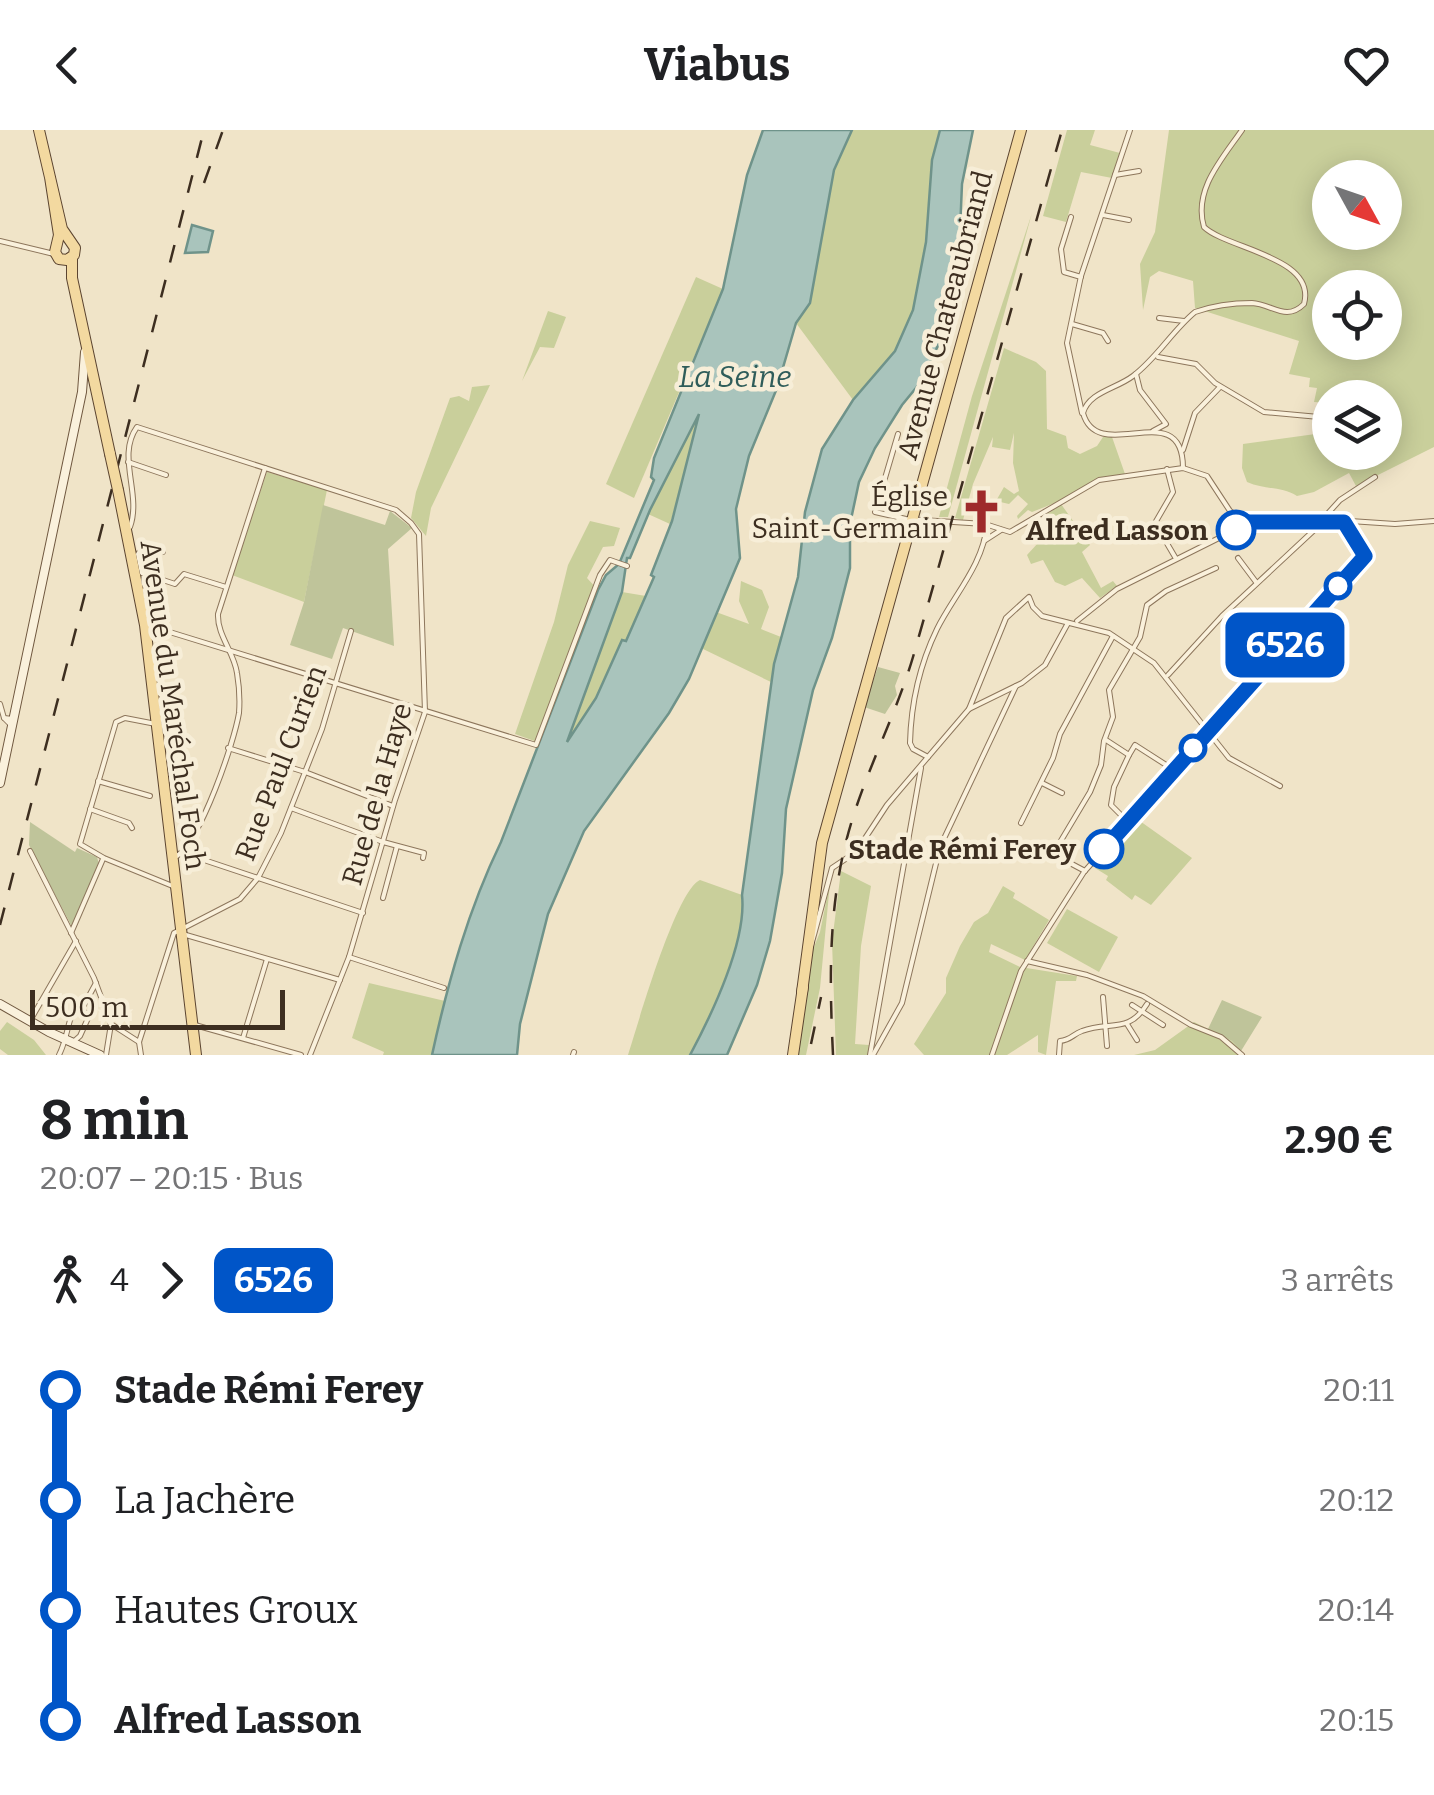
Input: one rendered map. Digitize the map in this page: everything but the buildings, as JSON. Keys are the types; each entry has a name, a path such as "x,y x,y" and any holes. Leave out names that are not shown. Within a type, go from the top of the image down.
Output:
{"main road":[{"name":"Avenue du Maréchal Foch","path":"40,130 62,229 59,251 77,305 145,625 177,855 175,887 196,1055"},
{"name":"Avenue Chateaubriand","path":"793,1055 824,834 1020,130"},
{"path":"82,392 92,381"},
{"path":"0,782 82,392 92,381"},
{"path":"4,1006 69,1042 103,1055"}],"street":[{"path":"1130,130 1081,277 1066,343 1068,363 1083,414 1096,433 1152,432 1178,440 1183,450"},
{"path":"1083,414 1092,397 1136,374 1184,321 1206,308 1255,303 1285,314 1293,313 1306,299 1303,284 1279,262 1260,250 1220,239 1204,227 1199,210 1205,186 1242,130"},
{"path":"1115,175 1139,171"},
{"path":"1102,215 1129,220"},
{"path":"1070,217 1061,249 1064,272 1081,277"},
{"path":"0,240 59,251"},
{"path":"1159,318 1184,321"},
{"path":"1072,324 1104,332 1108,341"},
{"path":"1156,356 1196,364 1220,387 1264,412 1312,416"},
{"path":"1136,374 1140,390 1166,424 1152,432"},
{"path":"1183,468 1183,450 1195,413 1220,387"},
{"path":"126,528 132,524 135,508 128,462 129,442 136,428 265,468 226,586 218,623 236,668 239,708 211,800 177,855 363,912"},
{"path":"898,434 875,512 910,519 986,524 1010,532 1099,480 1183,468 1207,476 1230,511 1244,522 1434,521"},
{"path":"128,462 166,475"},
{"name":"Rue de la Haye","path":"265,468 396,510 412,522 419,534 422,688 426,712 393,806 349,957 310,1055"},
{"path":"1168,469 1173,492 1154,524 1175,557"},
{"path":"1167,676 1340,500 1375,478"},
{"path":"1076,622 1118,588 1244,522"},
{"path":"992,1055 1011,996 1028,961 1084,872 1365,556 1344,522"},
{"path":"928,757 910,743 918,676 938,628 972,572 986,524"},
{"path":"984,541 1001,530"},
{"path":"163,552 142,548 138,554 142,573 175,584 184,574 226,586"},
{"path":"1238,558 1258,584"},
{"path":"145,625 536,745 600,575 610,560 627,566"},
{"path":"1084,872 1054,854 1101,765 1104,739 1113,717 1108,690 1140,637 1150,602 1216,568"},
{"path":"808,946 815,940 831,871 856,852 881,813 969,709 1006,618 1029,597 1032,607 1042,616 1076,622 1132,648 1167,676 1229,758 1280,786"},
{"path":"969,709 1015,688 1045,665 1068,622"},
{"name":"Rue Paul Curien","path":"182,931 240,899 258,878 292,808 351,642 351,631"},
{"path":"1021,823 1042,783 1060,734 1113,636"},
{"path":"872,1055 902,1002 934,863 1015,688"},
{"path":"0,704 10,721"},
{"path":"156,724 125,718 116,722 80,844 175,887"},
{"path":"1104,739 1129,755"},
{"path":"1128,821 1111,805 1114,787 1134,745 1174,770"},
{"path":"228,748 393,806"},
{"path":"872,1055 922,764"},
{"path":"98,782 150,796"},
{"path":"1042,783 1062,793"},
{"path":"292,808 424,853 423,858"},
{"path":"90,809 132,828"},
{"path":"383,898 397,846"},
{"path":"30,851 96,983 111,1024 103,1055"},
{"path":"72,933 104,858"},
{"path":"371,884 386,888"},
{"path":"141,1055 139,1042 173,934 182,931 340,980"},
{"path":"30,1021 76,941"},
{"path":"349,957 444,988"},
{"path":"243,1038 268,959"},
{"path":"1028,961 1087,975 1144,996 1191,1025 1221,1037 1242,1055"},
{"path":"69,1042 64,1030 74,1009 80,1008 96,983"},
{"path":"1103,998 1107,1046"},
{"path":"1059,1055 1060,1042 1071,1040 1081,1031 1126,1024 1147,1004"},
{"path":"1132,1005 1164,1025"},
{"path":"0,1019 4,1006"},
{"path":"59,1055 80,1036 89,1016 80,1008"},
{"path":"111,1024 139,1042"},
{"path":"192,1024 300,1055"},
{"path":"1126,1024 1138,1040"}],"green space":[{"path":"852,130 940,130 916,301 894,352 853,400 796,323 810,303 834,170"},
{"path":"1067,130 1095,130 1090,145 1120,153 1112,178 1081,172 1066,222 1043,216"},
{"path":"1169,130 1434,130 1434,447 1402,463 1402,380 1312,380 1309,387 1310,378 1289,374 1299,341 1195,308 1193,281 1159,271 1150,277 1143,310 1140,264 1155,232"},
{"path":"1032,213 948,517 939,517 972,396"},
{"path":"696,277 723,289 634,498 606,484"},
{"path":"548,311 566,317 554,348 540,347 522,381"},
{"path":"1004,348 1036,362 1046,371 1047,429 1066,436 1068,448 1080,454 1097,446 1103,437 1112,437 1125,474 1098,479 1060,501 1032,512 1028,510 1018,519 1028,504 1018,495 1009,504 996,501 1004,487 1014,494 1019,491 1013,463 1014,433 1010,450 992,447 993,437 963,520 955,518"},
{"path":"490,385 431,508 426,536 411,518 416,492 450,398 459,396 469,401 472,387"},
{"path":"701,416 670,524 648,514"},
{"path":"1312,434 1312,470 1388,470 1356,486 1349,473 1314,492 1297,496 1247,482 1242,468 1243,444"},
{"path":"267,472 327,490 304,602 232,575"},
{"path":"1061,504 1090,545 1082,552 1101,588 1113,581 1117,586 1100,598 1082,578 1065,586 1055,582 1043,560 1031,564 1027,555 1050,530 1045,516"},
{"path":"323,505 385,525 390,511 412,528 388,549 394,646 343,628 332,659 290,645 304,602"},
{"path":"590,521 620,528 614,546 603,547 587,578 598,590 540,743 515,734 554,622 568,565"},
{"path":"741,581 762,590 769,607 761,629 781,637 771,682 701,648 716,612 749,624 739,601"},
{"path":"622,592 646,596 596,698 568,743 565,741"},
{"path":"878,667 900,673 895,686 897,695 885,714 864,707"},
{"path":"1137,819 1192,858 1151,905 1135,895 1132,900 1095,868"},
{"path":"30,822 75,852 77,848 97,857 99,864 72,927 29,845"},
{"path":"841,871 871,886 861,946 855,1044 869,1045 868,1055 836,1055 832,942"},
{"path":"700,880 742,895 734,955 717,998 690,1055 628,1055 669,932 690,889"},
{"path":"830,883 820,988 806,1055 798,1055 812,952"},
{"path":"1003,886 1015,893 1013,898 1049,920 1025,960 991,944 989,952 1020,967 1077,976 1076,981 1056,981 1046,1055 1038,1052 1038,1035 1007,1055 924,1055 914,1044 946,993 946,978 960,946 974,922 988,913"},
{"path":"1067,909 1118,937 1099,972 1047,943"},
{"path":"369,983 445,1001 432,1055 383,1055 384,1052 352,1038"},
{"path":"1222,1000 1262,1017 1241,1051 1232,1041 1208,1029"},
{"path":"7,1022 34,1040 46,1055 8,1055 0,1049 0,1031"},
{"path":"1194,1022 1232,1041 1245,1055 1134,1055 1155,1050"}],"water":[{"name":"La Seine","path":"763,130 852,130 834,170 810,303 796,323 777,388 749,456 736,509 740,558 689,679 584,831 548,914 520,1024 517,1055 432,1055 469,920 598,590 606,575 619,564 654,480 654,458 723,289 747,175","holes":["699,414 672,521 651,575 654,577 626,641 622,640 596,698 567,742 622,592 627,558"]},
{"name":"La Seine","path":"940,130 973,130 962,184 959,255 945,331 920,383 875,448 859,482 850,524 850,568 832,638 813,690 786,809 782,873 770,941 757,985 727,1055 690,1055 717,998 739,934 774,664 798,577 805,512 822,449 853,400 895,351 913,310 926,242 932,160"},
{"path":"192,225 213,231 208,252 185,253"}],"railway":[{"path":"0,925 204,130"},
{"path":"204,183 223,130"},
{"path":"833,1055 832,933 845,844 913,657 1062,130"},
{"path":"811,1044 821,997"}],"bus line":[{"name":"6526","path":"1104,849 1365,556 1344,522 1335,520 1244,522 1236,530"}],"place":[{"name":"Église Saint-Germain","path":"981,512"},
{"name":"Alfred Lasson","path":"1236,530"},
{"name":"Stade Rémi Ferey","path":"1104,849"}]}
